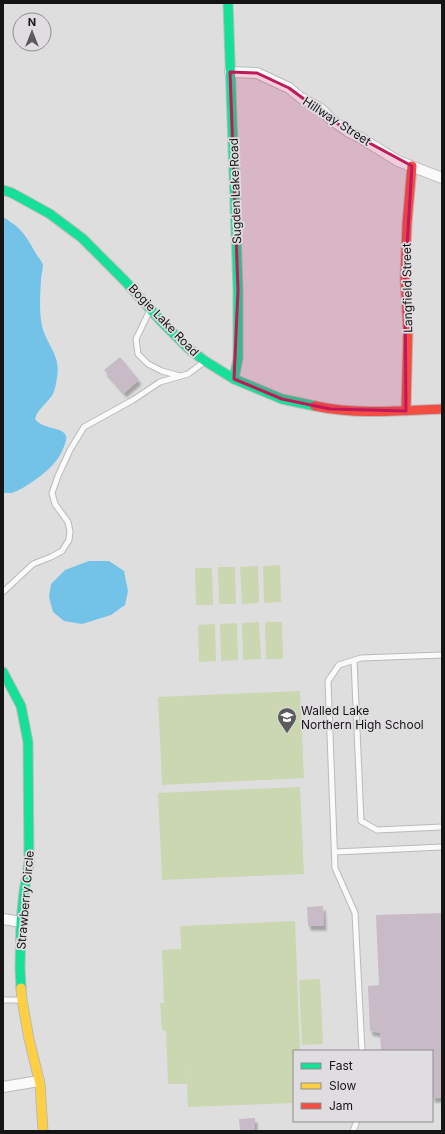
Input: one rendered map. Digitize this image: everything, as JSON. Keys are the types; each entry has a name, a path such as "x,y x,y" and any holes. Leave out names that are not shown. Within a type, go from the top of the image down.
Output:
{"street":[{"name":"Sugden Lake Road","path":"228,3 238,290 238,358 234,379"},
{"name":"Hillway Street","path":"230,72 257,73 289,88 349,132 398,160 442,178"},
{"name":"Langfield Street","path":"406,411 408,329 405,279 407,224 412,166"},
{"name":"Bogie Lake Road","path":"3,190 12,193 50,214 82,238 189,349 204,361 234,379 282,399 330,409 376,412 442,409"},
{"name":"Strawberry Circle","path":"3,672 21,706 28,742 29,863 21,922 20,960 22,1000 29,1039 40,1084 43,1131"},
{"path":"3,919 21,922"},
{"path":"3,1087 39,1081"}],"lane":[{"path":"150,309 136,340 138,354 148,364 162,371 180,376"},
{"path":"3,592 34,564 62,551 69,540 70,531 68,522 55,504 52,493 70,450 84,427 133,400 160,382 188,374 204,361"},
{"path":"362,1050 355,913 336,868 328,681 339,665 361,658 442,655"},
{"path":"354,661 361,821 377,830 442,827"},
{"path":"335,852 442,847"},
{"path":"3,1000 22,1000"}],"highlighted area":[{"path":"230,72 257,73 289,88 349,132 412,166 405,279 406,411 330,409 282,399 234,379 238,290"}],"green space":[{"path":"280,565 281,602 264,603 263,566"},
{"path":"258,566 259,603 242,604 240,567"},
{"path":"218,567 235,567 236,604 219,604"},
{"path":"195,568 212,568 213,605 196,605"},
{"path":"259,622 261,659 243,660 242,623"},
{"path":"265,622 282,622 283,659 266,659"},
{"path":"237,623 238,660 221,661 220,624"},
{"path":"215,624 216,661 199,662 198,625"},
{"path":"300,691 304,778 162,785 158,697"},
{"path":"300,787 304,874 162,880 158,793"},
{"path":"295,921 300,1050 293,1050 293,1103 188,1107 186,1056 187,1084 168,1084 166,1031 162,1030 160,1003 164,1003 162,950 181,949 180,926"},
{"path":"320,979 323,1044 302,1045 299,980"}],"water":[{"path":"3,217 22,232 43,265 40,297 41,320 44,333 55,356 58,369 56,385 53,393 39,410 35,419 42,425 63,432 66,437 61,454 52,466 29,484 12,493 3,493"},
{"path":"89,561 109,561 124,571 128,591 125,605 111,615 82,624 64,621 53,612 49,597 51,584 65,570"}],"building":[{"path":"120,357 139,380 124,393 104,370"},
{"path":"323,906 324,926 308,926 307,907"},
{"path":"442,913 442,1098 433,1098 433,1050 381,1050 380,1033 370,1031 368,986 379,985 376,915"},
{"path":"255,1118 255,1131 240,1131 239,1119"}],"traffic: fast":[{"path":"228,3 238,290 238,358 234,379"},
{"path":"3,190 12,193 50,214 82,238 125,281 161,321 189,349 205,361 234,379 282,399 315,406"},
{"path":"3,672 21,706 28,742 29,863 21,922 21,988"}],"traffic: slow":[{"path":"21,988 29,1039 40,1084 43,1131"}],"traffic: jam":[{"path":"406,411 408,329 405,279 407,224 412,166"},
{"path":"315,406 347,411 442,409"}],"place":[{"name":"Walled Lake Northern High School","path":"287,734"}]}
